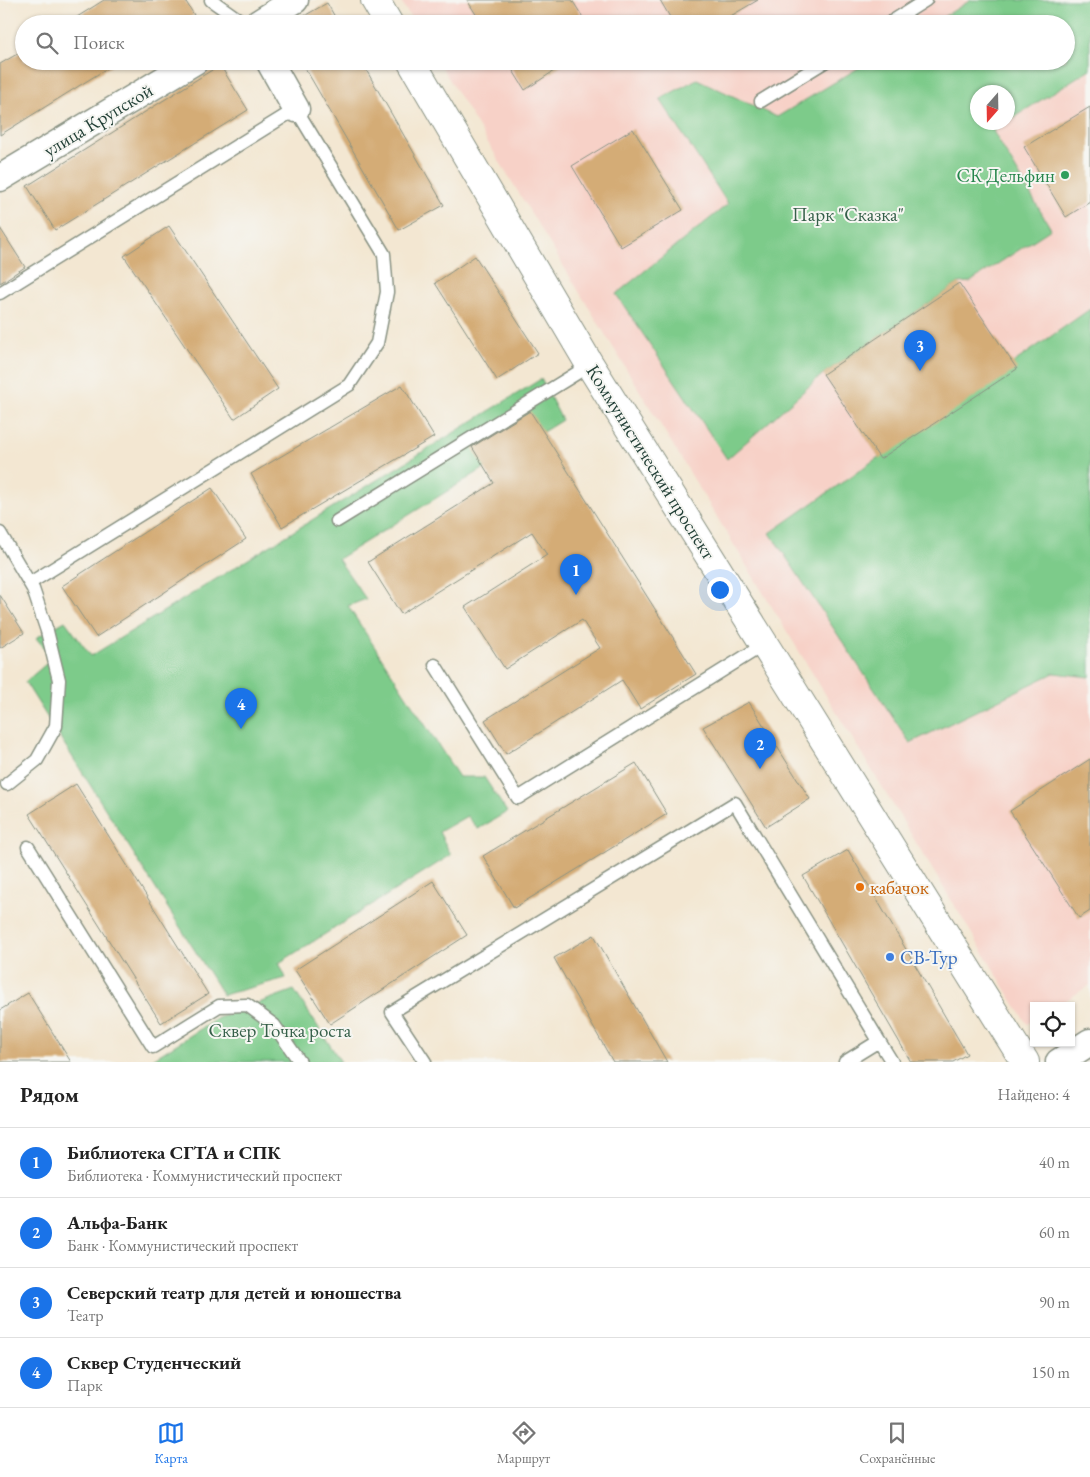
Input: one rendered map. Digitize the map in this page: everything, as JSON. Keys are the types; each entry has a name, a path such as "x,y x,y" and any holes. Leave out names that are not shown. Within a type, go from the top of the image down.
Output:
{"main road":[{"path":"375,0 384,15"},
{"name":"Коммунистический проспект","path":"416,70 590,365 766,644 1025,1062"}],"street":[{"path":"271,15 295,0"},
{"name":"улица Крупской","path":"0,178 180,70"},
{"path":"274,70 296,108"},
{"path":"1059,1062 1090,1042"}],"lane":[{"path":"211,0 232,15"},
{"path":"902,15 926,0"},
{"path":"761,102 812,70"},
{"path":"0,292 296,108 384,254 387,292 377,342 348,385 30,583"},
{"path":"337,521 590,365"},
{"path":"0,533 30,583 47,631 59,680 56,726 37,760 7,784"},
{"path":"435,665 518,798 766,644"},
{"path":"424,1062 392,1012 735,803 892,1062"},
{"path":"28,847 153,1047 219,1006 247,1005 274,1025 300,1062"},
{"path":"845,1062 879,1041"}],"shaded area":[{"path":"400,0 1090,0 1090,985 1063,1002 1030,1002 1030,1022 1027,1024 444,70 1075,70 1075,15 409,15"}],"green space":[{"name":"Парк \"Сказка\"","path":"971,0 1090,0 1090,69 1015,117 1015,85 970,85 970,130 994,130 993,131 1051,229 970,282 959,283 823,374 727,459 616,294 728,204 660,99 697,79 777,117 855,70 1075,70 1075,15 947,15"},
{"path":"1090,309 1090,677 1054,673 910,743 770,533"},
{"path":"541,379 562,420 338,559 366,599 348,606 459,777 484,777 507,812 478,829 467,816 439,832 451,855 279,963 286,978 223,995 25,682 53,658 36,638 65,621 91,656"},
{"name":"Сквер Точка роста","path":"294,990 341,1062 148,1062 218,1018"}],"building":[{"path":"104,0 185,0 194,15 80,15"},
{"path":"467,0 572,0 581,15 476,15"},
{"path":"660,0 758,0 732,15 669,15"},
{"path":"327,3 334,15 306,15"},
{"path":"15,55 15,70 105,70 0,135 0,64"},
{"path":"212,70 223,70 248,110 55,230 27,186"},
{"path":"306,70 366,70 444,205 399,230"},
{"path":"513,70 555,70 525,90"},
{"name":"СК Дельфин","path":"1090,107 1090,202 1066,217 1024,147"},
{"path":"633,129 683,210 621,247 572,166"},
{"path":"169,226 278,389 234,419 124,256"},
{"path":"0,228 25,267 0,283"},
{"path":"475,256 538,353 497,380 435,283"},
{"path":"959,283 1017,369 880,459 823,374"},
{"path":"402,385 434,437 282,527 251,474"},
{"path":"530,411 696,674 640,709 622,680 506,754 485,720 600,648 582,620 505,669 465,607 547,555 532,532 401,614 368,562 494,483 472,447"},
{"path":"212,488 246,539 96,637 62,586"},
{"path":"0,595 24,633 0,648"},
{"path":"749,702 810,799 766,827 703,727"},
{"path":"1090,759 1090,911 1079,918 1010,811"},
{"path":"636,763 667,814 514,908 483,856"},
{"path":"76,784 208,994 161,1023 29,814"},
{"path":"848,850 967,1054 953,1062 911,1062 803,876"},
{"path":"433,881 467,935 330,1024 295,970"},
{"path":"594,935 667,1062 613,1062 554,958"},
{"path":"28,993 71,1062 0,1062 0,1010"}],"place":[{"name":"СК Дельфин","path":"1065,175"},
{"name":"Северский театр для детей и юношества","path":"920,371"},
{"name":"Библиотека СГТА и СПК","path":"576,595"},
{"name":"Сквер Студенческий","path":"241,729"},
{"name":"Альфа-Банк","path":"760,769"},
{"name":"кабачок","path":"860,887"},
{"name":"СВ-Тур","path":"890,957"}]}
